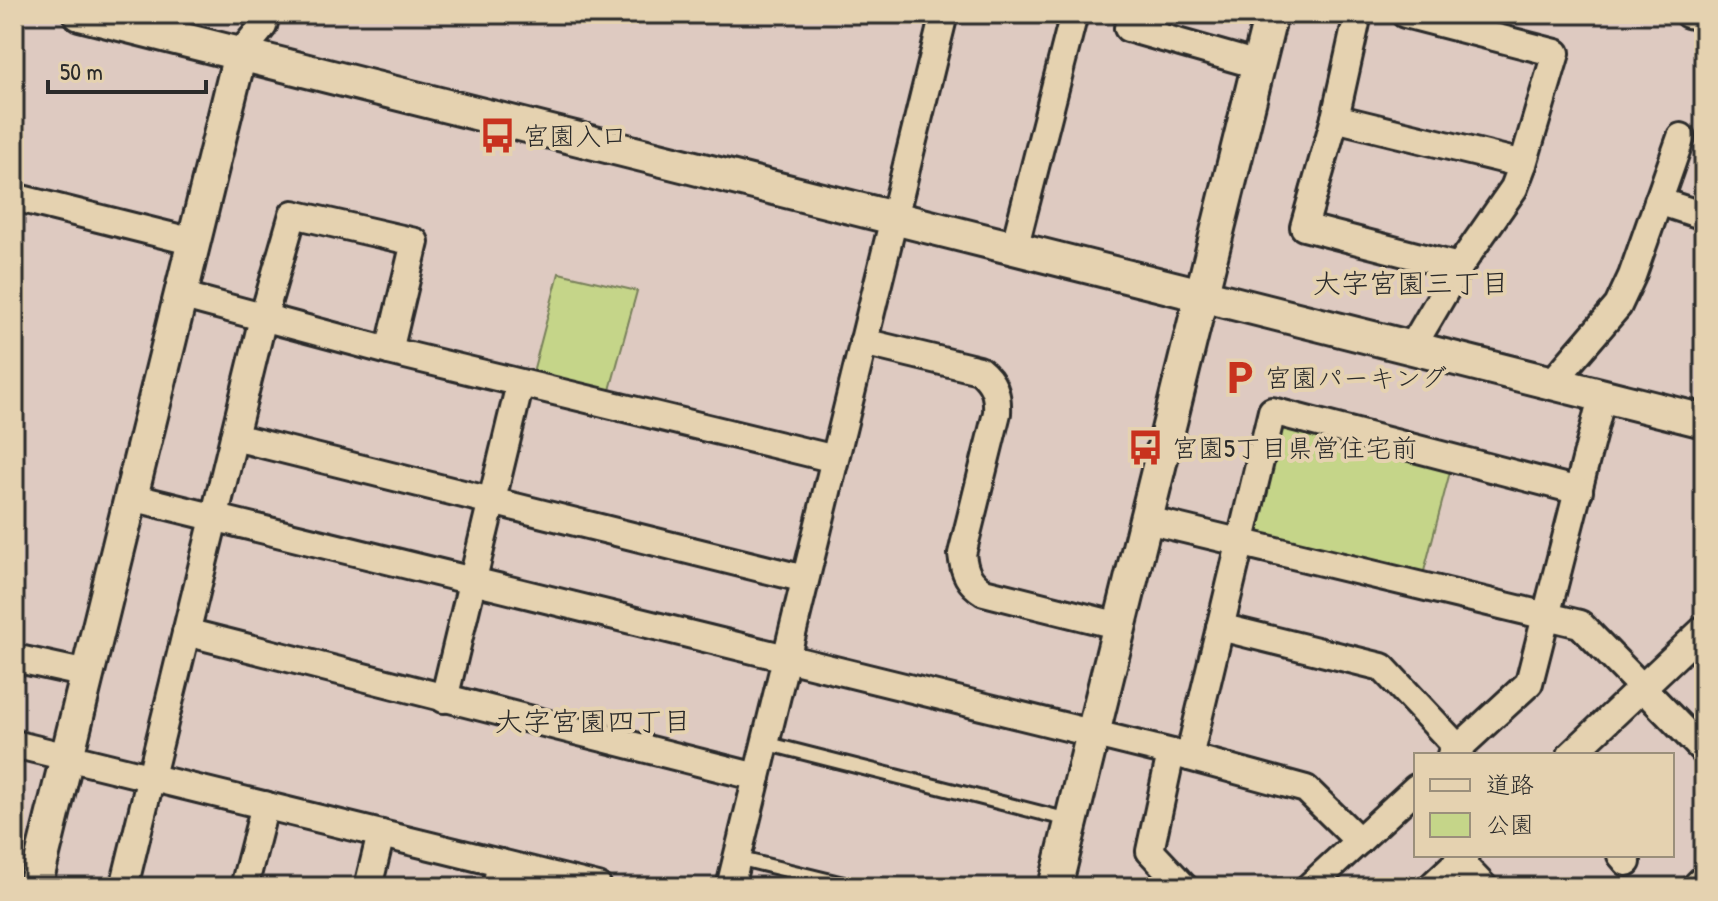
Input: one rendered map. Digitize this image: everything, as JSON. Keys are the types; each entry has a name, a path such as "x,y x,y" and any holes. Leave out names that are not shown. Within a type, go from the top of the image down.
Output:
{"street":[{"path":"80,14 1704,421"},
{"path":"35,887 240,54 263,26 266,14"},
{"path":"730,887 944,14"},
{"path":"1014,249 1074,14"},
{"path":"1055,887 1271,14"},
{"path":"1358,14 1335,118 1304,227 1459,267"},
{"path":"1405,14 1556,53 1514,188 1459,267 1411,349"},
{"path":"1688,14 1704,18"},
{"path":"1128,28 1161,50 1258,65"},
{"path":"1335,118 1523,164"},
{"path":"1551,384 1618,306 1632,276 1681,137"},
{"path":"14,197 194,242"},
{"path":"1658,201 1704,216"},
{"path":"124,887 263,318 293,214 415,242 389,351"},
{"path":"180,295 520,384 835,459"},
{"path":"863,342 979,370 990,379 995,389 997,413 962,554 973,586 984,592 1120,626"},
{"path":"444,699 520,384"},
{"path":"1220,627 1382,667 1455,752 1529,683 1602,397"},
{"path":"1184,887 1150,851 1220,627 1272,411 1579,491"},
{"path":"234,437 805,579"},
{"path":"131,497 1180,755 1306,789 1359,841"},
{"path":"1147,520 1580,624 1704,751"},
{"path":"1573,753 1704,629"},
{"path":"186,632 757,777"},
{"path":"14,658 87,674"},
{"path":"14,744 381,834 498,875 598,887"},
{"path":"1309,887 1414,790"},
{"path":"244,887 265,805"},
{"path":"368,887 381,834"},
{"path":"1431,887 1462,858 1484,887"},
{"path":"1695,887 1704,878"}],"lane":[{"path":"765,743 1072,820"},
{"path":"737,858 856,887"}],"green space":[{"path":"559,273 637,291 610,390 533,372"},
{"path":"1287,426 1451,468 1423,575 1261,535 1254,523 1278,431"}],"place":[{"name":"宮園入口","path":"497,136"},
{"name":"宮園パーキング","path":"1239,378"},
{"name":"宮園5丁目県営住宅前","path":"1146,448"}],"district":[{"name":"大字宮園三丁目","path":"1411,283"},
{"name":"大字宮園四丁目","path":"593,721"}]}
